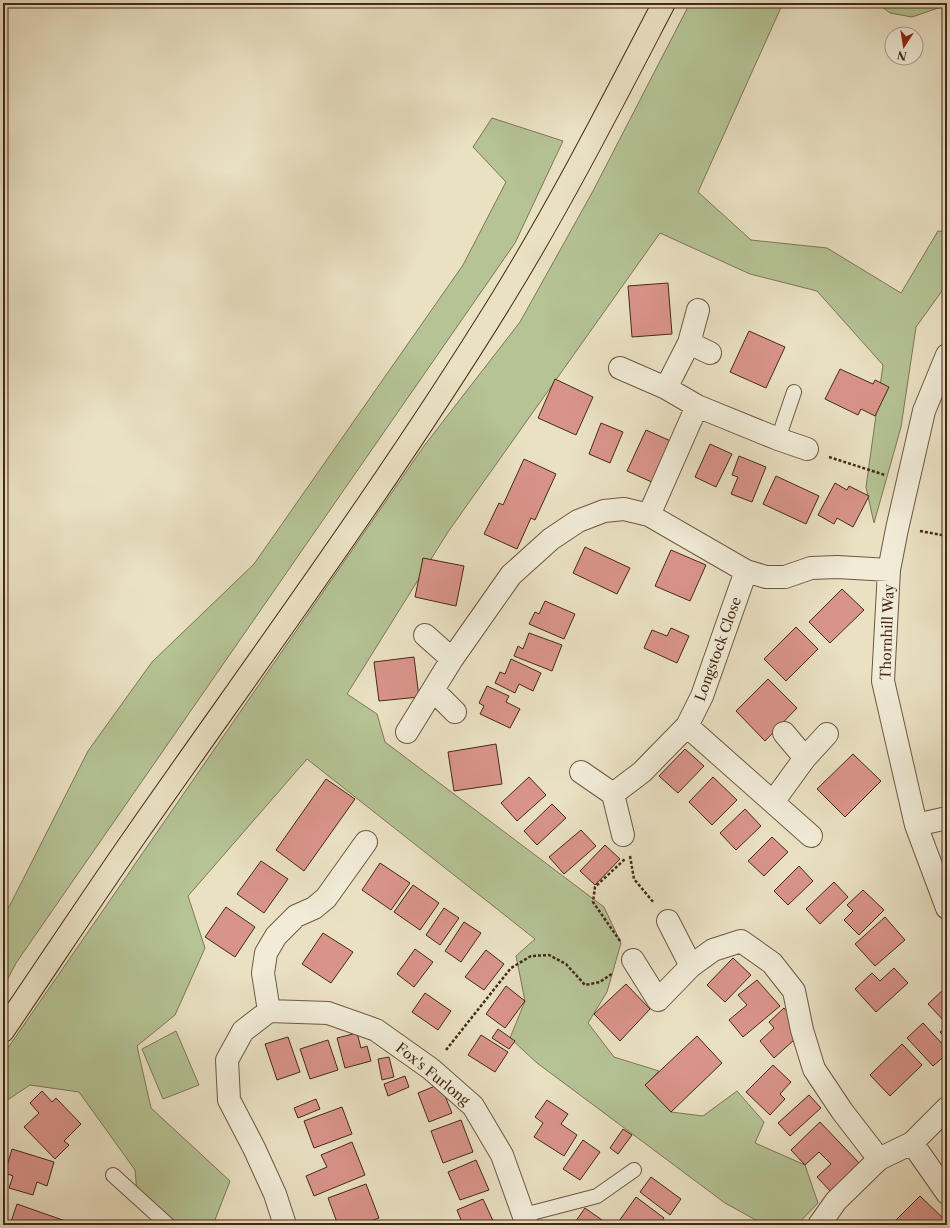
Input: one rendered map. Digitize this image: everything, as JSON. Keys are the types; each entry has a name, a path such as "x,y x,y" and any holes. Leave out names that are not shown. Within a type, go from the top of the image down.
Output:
{"highway":[{"path":"3,1031 136,835 331,557 461,364 503,297 551,215 664,3"}],"street":[{"path":"666,388 689,343 698,310"},
{"path":"689,343 710,353"},
{"name":"Thornhill Way","path":"947,355 924,411 889,570 883,681 916,825 947,908"},
{"path":"620,368 666,388 697,406 778,439 807,449"},
{"path":"649,515 697,406"},
{"path":"407,732 434,691 452,659 511,575 551,539 578,521 604,511 624,509 649,515 746,570 766,577 785,577 811,568 837,567 889,570"},
{"name":"Longstock Close","path":"613,794 642,772 687,726 702,696 746,570"},
{"path":"425,635 452,659"},
{"path":"434,691 455,712"},
{"path":"687,726 811,836"},
{"path":"784,733 805,758"},
{"path":"773,802 805,758 827,734"},
{"path":"581,772 613,794 623,835"},
{"path":"916,825 947,818"},
{"path":"285,1225 269,1181 229,1100 228,1060 243,1031 269,1011 263,973 266,953 276,936 296,916 314,908 326,898 366,842"},
{"path":"668,921 691,966"},
{"path":"633,960 658,1000 691,966 713,950 741,941 772,963 794,991 802,1030 814,1069 842,1111 879,1159"},
{"name":"Fox's Furlong","path":"269,1011 328,1013 376,1030 431,1069 472,1106 502,1155 526,1220"},
{"path":"819,1225 836,1201 879,1159 912,1142 947,1108"},
{"path":"912,1142 947,1194"}],"lane":[{"path":"778,439 794,392"},
{"path":"526,1220 598,1196 634,1170"},
{"path":"113,1175 168,1225"}],"path":[{"path":"807,449 908,482"},
{"path":"431,1069 511,968 531,956 549,955 566,964 585,985 600,982 633,960 593,902 596,887 630,854 634,879 668,921"}],"green space":[{"path":"690,3 783,3 698,192 751,240 827,248 901,293 938,231 947,232 947,284 916,327 901,427 874,523 866,487 883,365 817,291 750,274 660,233 448,532 347,694 377,714 385,742 604,907 621,943 607,992 588,1023 614,1057 659,1071 645,1085 671,1112 703,1116 737,1091 764,1122 755,1143 805,1165 818,1203 797,1225 765,1225 725,1203 537,1063 510,1038 525,1001 516,956 535,939 307,759 188,896 205,948 175,1015 137,1046 151,1108 230,1181 213,1225 159,1225 138,1204 135,1170 79,1092 30,1085 3,1103 3,1055 424,446 520,322 593,191"},
{"path":"877,3 947,3 947,5 912,17 890,13"},
{"path":"492,118 563,141 515,243 16,963 3,988 3,916 88,751 152,662 254,564 463,265 506,182 473,147"},
{"path":"176,1031 199,1085 163,1099 142,1049"}],"building":[{"path":"668,283 672,334 632,337 628,286"},
{"path":"749,331 785,347 766,388 730,372"},
{"path":"840,369 873,384 875,380 889,387 875,416 861,409 858,415 825,399"},
{"path":"555,379 593,397 576,435 538,418"},
{"path":"601,423 623,432 610,463 589,454"},
{"path":"646,430 673,442 654,483 627,471"},
{"path":"710,444 732,454 716,487 695,477"},
{"path":"739,456 766,467 752,502 731,494 738,477 732,475"},
{"path":"524,459 556,474 535,520 531,518 517,549 484,534 499,503 503,505"},
{"path":"776,476 819,496 806,524 763,504"},
{"path":"835,483 847,490 849,486 869,496 853,527 837,518 834,524 818,515"},
{"path":"585,547 630,568 617,594 573,573"},
{"path":"671,550 706,565 690,601 655,586"},
{"path":"423,558 464,566 456,606 415,597"},
{"path":"842,589 864,610 830,643 809,622"},
{"path":"545,601 575,614 564,639 529,624 535,612 539,614"},
{"path":"796,627 818,649 786,681 764,659"},
{"path":"671,628 689,636 677,663 644,648 652,630 667,636"},
{"path":"529,633 562,645 552,671 514,656 518,646 523,649"},
{"path":"414,657 419,697 379,701 374,662"},
{"path":"511,659 541,673 533,691 519,684 515,693 495,683 500,672 505,674"},
{"path":"768,679 797,708 765,741 736,711"},
{"path":"487,686 509,696 506,702 520,709 510,728 480,714 484,706 479,703"},
{"path":"496,744 502,784 454,791 448,752"},
{"path":"685,749 704,766 678,793 659,776"},
{"path":"853,754 881,781 845,817 817,789"},
{"path":"529,777 546,795 517,821 501,803"},
{"path":"713,777 737,800 712,825 689,802"},
{"path":"326,779 355,799 304,871 276,850"},
{"path":"552,804 566,818 537,845 524,831"},
{"path":"745,809 761,826 736,850 720,833"},
{"path":"581,830 596,846 564,874 549,857"},
{"path":"772,837 788,852 764,876 748,861"},
{"path":"605,845 620,859 595,885 580,871"},
{"path":"261,861 288,879 264,913 237,894"},
{"path":"380,863 410,883 391,910 362,890"},
{"path":"799,866 813,881 788,905 774,891"},
{"path":"834,882 848,897 820,924 806,909"},
{"path":"413,885 439,903 420,930 394,912"},
{"path":"863,890 884,910 859,935 844,920 853,911 847,905"},
{"path":"226,907 255,927 235,957 205,937"},
{"path":"444,908 459,918 440,945 426,935"},
{"path":"885,917 905,940 875,966 855,944"},
{"path":"464,922 481,933 461,962 445,951"},
{"path":"323,933 353,952 331,983 302,964"},
{"path":"415,949 433,962 414,987 397,974"},
{"path":"486,950 504,964 484,990 465,977"},
{"path":"733,958 751,975 725,1002 707,985"},
{"path":"894,968 908,983 876,1012 855,989 872,973 880,981"},
{"path":"757,980 780,1006 743,1037 729,1020 747,1005 738,995"},
{"path":"626,984 650,1009 620,1041 594,1014"},
{"path":"506,986 525,1001 505,1028 486,1014"},
{"path":"945,988 947,990 947,1024 928,1004"},
{"path":"425,993 451,1011 438,1030 412,1012"},
{"path":"784,1008 804,1031 774,1058 760,1041 774,1028 769,1022"},
{"path":"923,1023 947,1049 947,1054 933,1066 907,1038"},
{"path":"947,1027 947,1040 940,1032"},
{"path":"498,1029 515,1041 509,1049 492,1038"},
{"path":"357,1033 361,1048 367,1046 371,1061 345,1068 337,1038"},
{"path":"481,1035 508,1052 495,1072 468,1055"},
{"path":"697,1036 722,1063 671,1112 645,1085"},
{"path":"288,1037 300,1072 277,1080 265,1044"},
{"path":"328,1040 338,1070 310,1079 300,1049"},
{"path":"902,1044 922,1065 890,1096 870,1075"},
{"path":"389,1057 394,1077 382,1080 378,1059"},
{"path":"773,1065 791,1082 780,1094 785,1099 770,1115 746,1092"},
{"path":"405,1076 409,1087 388,1096 384,1084"},
{"path":"440,1084 452,1113 429,1122 418,1093"},
{"path":"42,1091 52,1102 56,1098 81,1124 64,1141 69,1145 55,1159 24,1127 39,1113 30,1103"},
{"path":"809,1095 821,1108 790,1136 778,1123"},
{"path":"316,1099 320,1109 298,1118 294,1108"},
{"path":"547,1100 568,1114 561,1124 577,1135 564,1156 534,1137 543,1123 535,1117"},
{"path":"342,1107 352,1134 314,1148 304,1121"},
{"path":"461,1120 473,1152 443,1163 431,1131"},
{"path":"820,1122 861,1165 832,1193 817,1177 831,1164 819,1152 805,1165 791,1150"},
{"path":"623,1129 632,1135 618,1154 610,1148"},
{"path":"583,1140 600,1152 580,1180 563,1169"},
{"path":"352,1142 365,1175 314,1196 306,1176 327,1167 321,1155"},
{"path":"12,1149 54,1162 47,1186 37,1182 33,1195 9,1188 13,1176 5,1173"},
{"path":"476,1160 489,1190 460,1200 448,1172"},
{"path":"651,1177 681,1199 670,1215 640,1192"},
{"path":"366,1184 379,1218 360,1225 338,1225 328,1198"},
{"path":"920,1196 947,1222 947,1225 891,1225"},
{"path":"636,1197 664,1218 659,1225 617,1224"},
{"path":"483,1199 495,1225 463,1225 457,1210"},
{"path":"17,1204 74,1224 74,1225 10,1225"},
{"path":"585,1208 609,1225 573,1225"}]}
